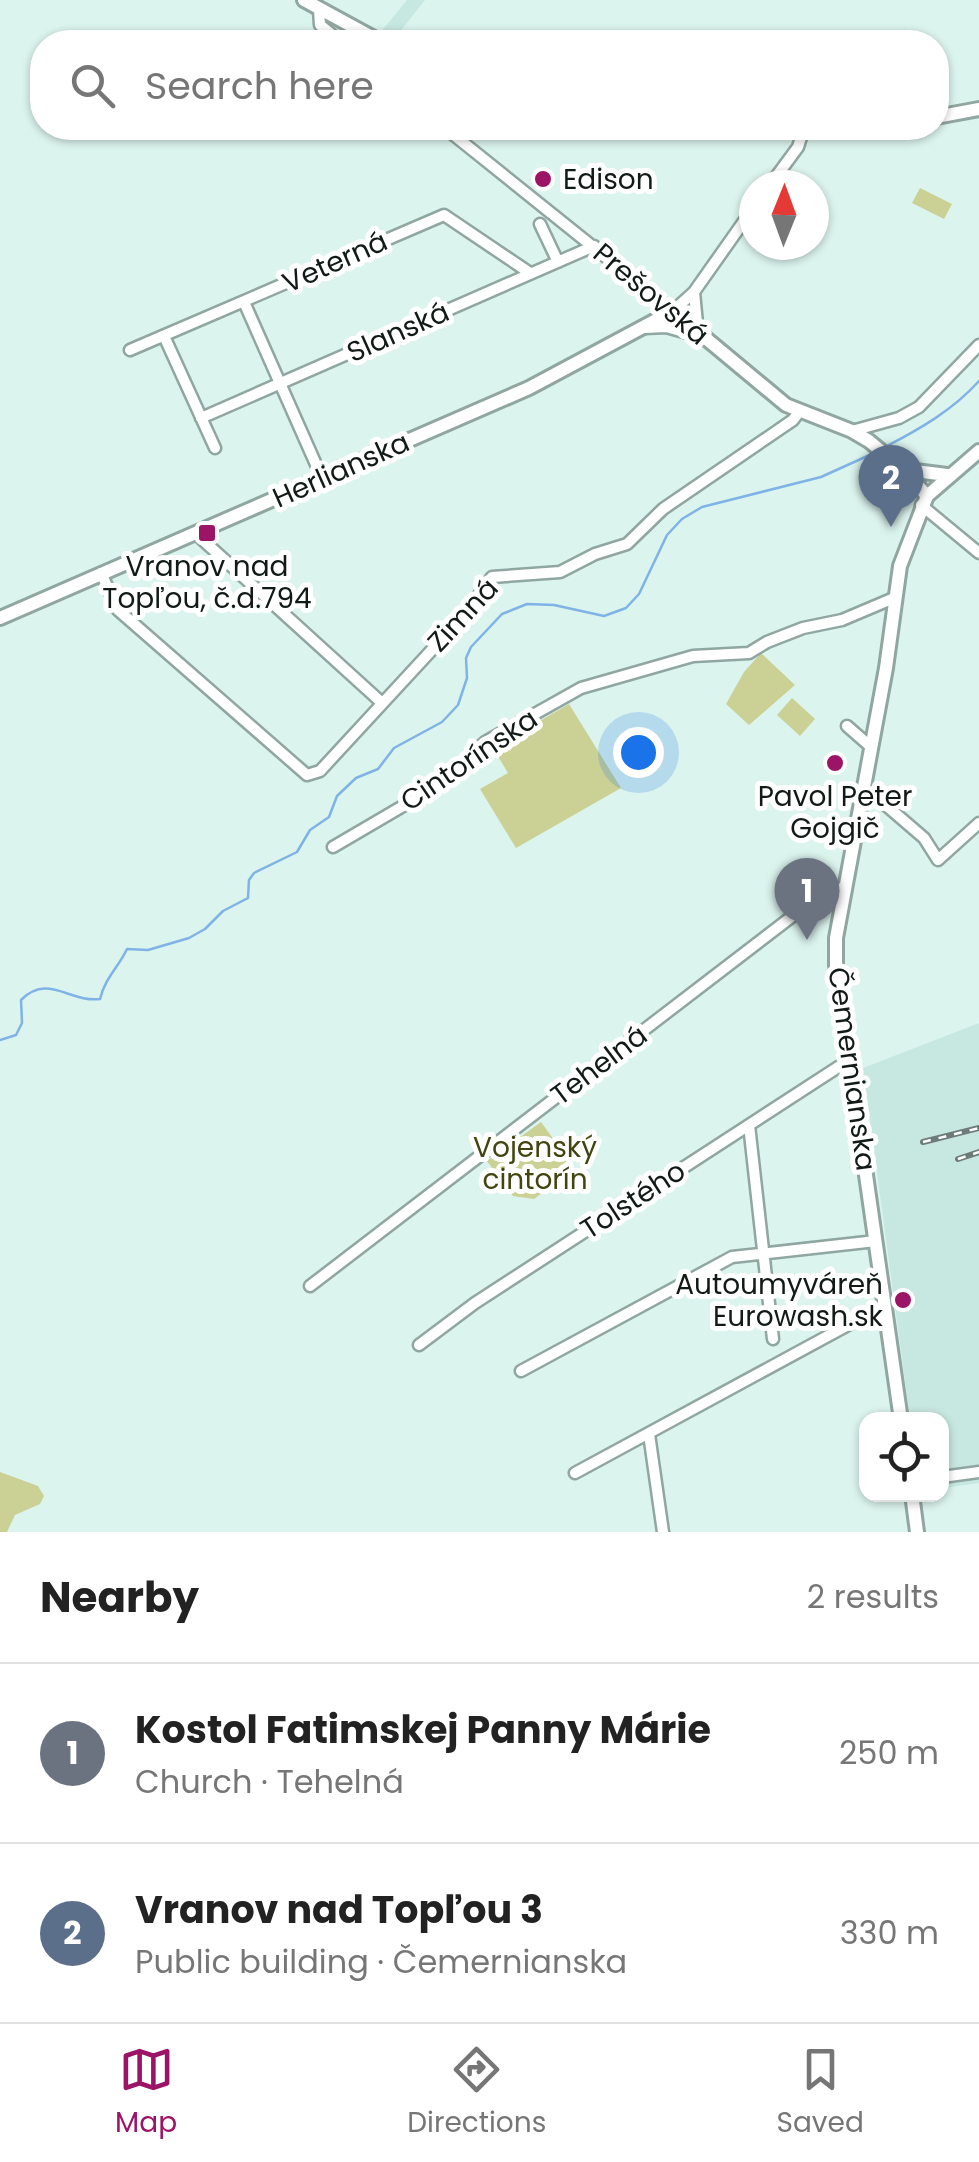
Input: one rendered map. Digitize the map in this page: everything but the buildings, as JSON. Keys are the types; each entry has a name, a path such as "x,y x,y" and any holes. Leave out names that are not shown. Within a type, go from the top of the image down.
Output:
{"main road":[{"path":"304,0 358,30"},
{"path":"949,114 979,109"},
{"name":"Herlianska","path":"0,618 528,388 674,311"},
{"name":"Prešovská","path":"674,311 776,398 799,412 852,430 889,456 904,470 924,501"},
{"name":"Čemernianska","path":"900,1412 836,954 843,888 900,566 924,501 947,475 979,451"},
{"path":"904,470 947,475"},
{"path":"913,1502 917,1532"}],"street":[{"path":"319,10 320,25 326,30"},
{"name":"Prešovská","path":"460,140 674,311"},
{"path":"781,170 800,140"},
{"name":"Veterná","path":"130,350 444,215 530,274"},
{"path":"540,224 558,262"},
{"name":"Herlianska","path":"674,311 694,292 739,229"},
{"name":"Slanská","path":"202,418 594,246"},
{"path":"644,326 701,336 694,292"},
{"path":"644,326 655,311 654,295"},
{"path":"244,302 322,478"},
{"path":"164,336 215,448"},
{"path":"852,430 899,418 919,407 979,345"},
{"name":"Zimná","path":"101,573 118,610 307,775 320,771 465,614 492,577 560,572 595,554 628,544 663,509 793,420 799,412"},
{"path":"924,501 979,552"},
{"path":"195,533 381,702"},
{"name":"Cintorínska","path":"333,847 444,782 485,742 581,688 693,656 750,654 767,642 803,628 842,620 894,598"},
{"path":"847,726 871,747"},
{"path":"874,796 924,838 938,860 979,822"},
{"name":"Tehelná","path":"310,1286 824,892 843,888"},
{"name":"Tolstého","path":"419,1345 475,1303 849,1060"},
{"path":"748,1124 773,1339"},
{"path":"521,1371 732,1257 876,1241"},
{"path":"575,1473 885,1305"},
{"path":"650,1434 663,1532"},
{"path":"949,1476 979,1472"}],"shaded area":[{"path":"407,0 425,0 401,30 382,30"},
{"path":"979,1023 979,1483 949,1487 949,1412 909,1412 863,1068"}],"green space":[{"path":"920,188 952,204 944,219 912,203"},
{"path":"761,653 795,685 749,725 726,704 744,672"},
{"path":"792,698 815,719 800,736 777,715"},
{"path":"569,704 621,788 516,848 480,789 508,773 493,748"},
{"name":"Vojenský cintorín","path":"541,1122 567,1158 563,1178 534,1199 513,1196 487,1161"},
{"path":"0,1472 38,1486 44,1496 40,1504 15,1515 7,1532 0,1532"}],"waterway":[{"path":"885,447 935,418 979,381"},
{"path":"0,1040 16,1035 22,1023 21,1000 31,992 50,989 100,999 127,949 148,950 189,938 223,911 248,898 249,880 254,873 297,852 310,830 329,817 337,796 356,778 378,769 394,748 442,722 458,705 471,647 502,614 527,604 554,605 604,616 626,608 639,594 667,535 682,519 702,507 821,477 874,453"}],"railway":[{"path":"923,1142 979,1128"},
{"path":"958,1159 979,1152"}],"place":[{"name":"Edison","path":"543,179"},
{"name":"Vranov nad Topľou 3","path":"891,527"},
{"name":"Vranov nad Topľou, č.d.794","path":"207,533"},
{"name":"Pavol Peter Gojgič","path":"835,763"},
{"name":"Kostol Fatimskej Panny Márie","path":"807,940"},
{"name":"Autoumyváreň Eurowash.sk","path":"903,1300"}]}
